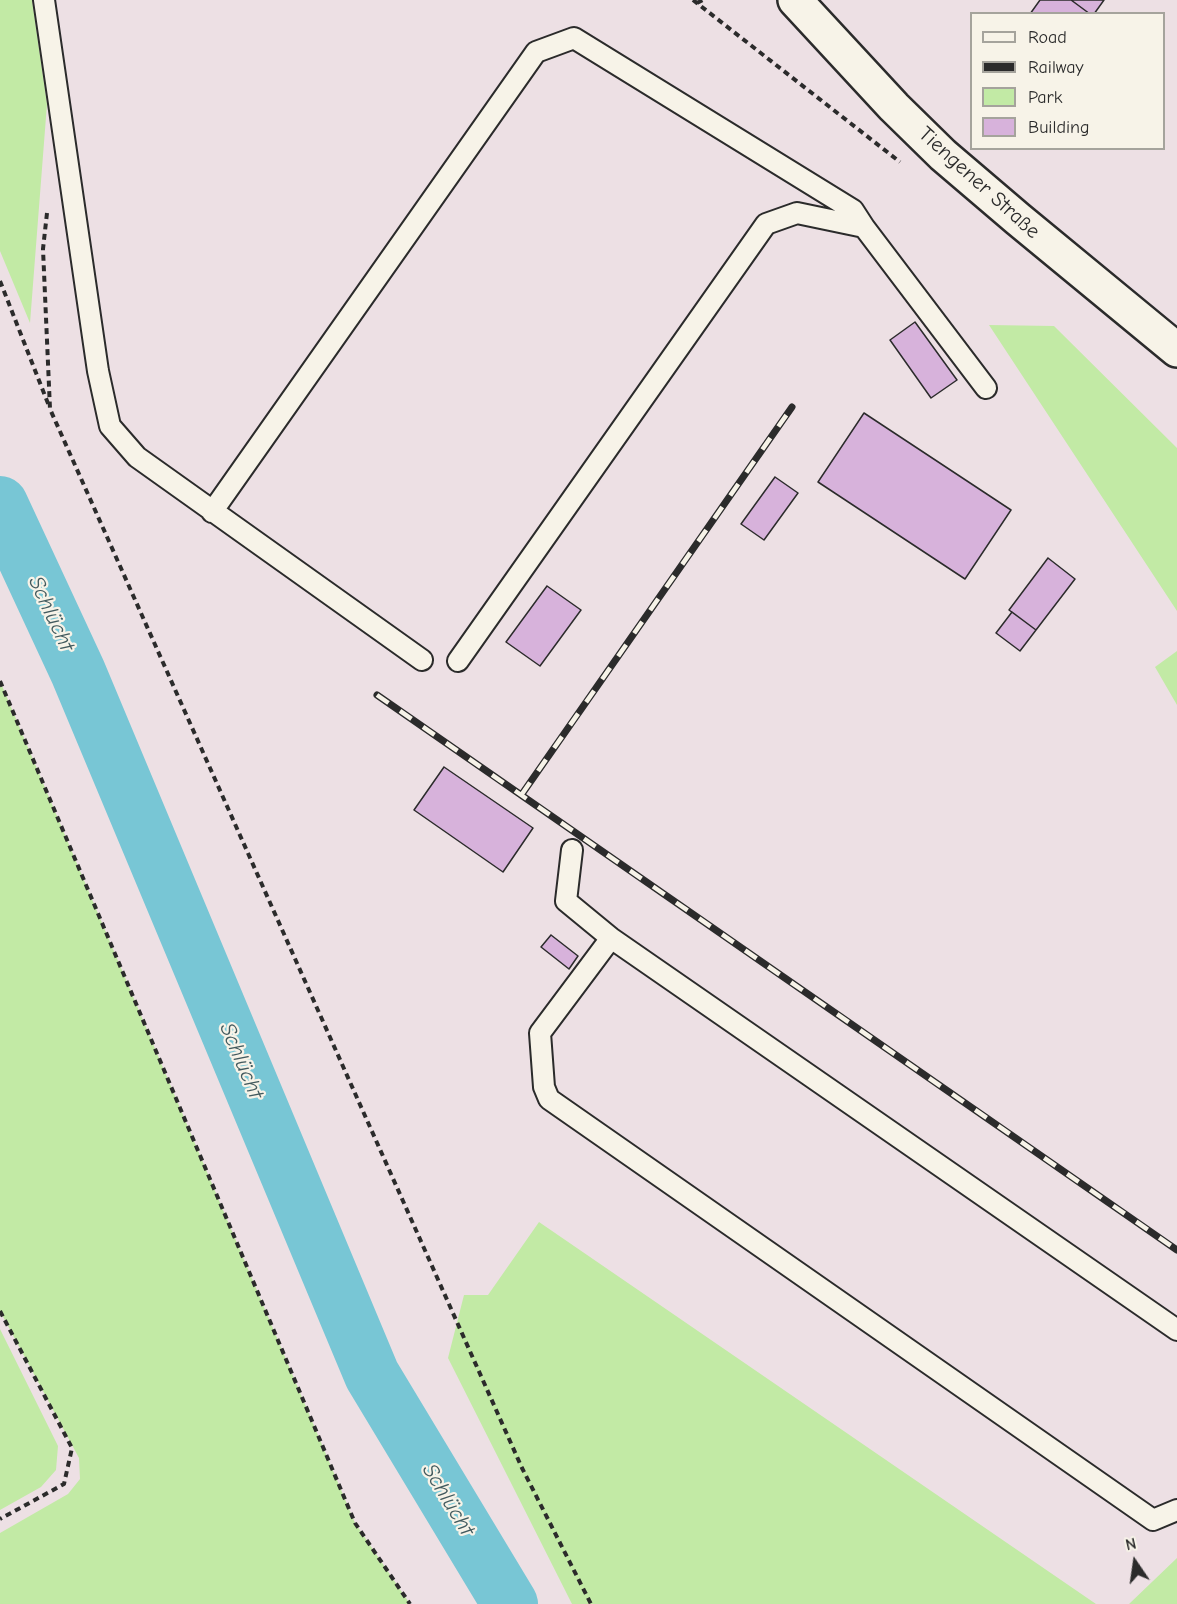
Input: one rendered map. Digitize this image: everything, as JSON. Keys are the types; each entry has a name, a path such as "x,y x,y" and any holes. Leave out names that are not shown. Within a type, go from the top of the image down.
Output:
{"main road":[{"name":"Tiengener Straße","path":"795,0 887,99 943,154 1177,350"}],"lane":[{"path":"45,0 96,359 110,426 137,457 422,660"},
{"path":"212,512 536,52 574,38 854,210 864,227 986,388"},
{"path":"458,662 766,224 797,213 864,227"},
{"path":"572,850 566,901 611,938 1177,1330"},
{"path":"611,938 540,1033 544,1087 549,1099 1153,1520 1177,1510"}],"path":[{"path":"697,3 703,0"},
{"path":"48,205 43,249 50,409"},
{"path":"0,281 50,409 522,1468 591,1604"},
{"path":"0,681 356,1523 410,1604"},
{"path":"0,1311 72,1448 64,1484 0,1519"}],"green space":[{"path":"0,0 32,0 47,104 30,323 0,251"},
{"path":"989,325 1054,326 1177,448 1177,611"},
{"path":"1177,651 1177,705 1155,667"},
{"path":"0,681 355,1523 410,1604 0,1604 0,1533 68,1494 80,1479 79,1458 0,1311"},
{"path":"539,1222 1096,1604 572,1604 448,1358 464,1295 488,1295"},
{"path":"0,1329 58,1446 56,1470 41,1487 0,1510"},
{"path":"1177,1558 1177,1604 1129,1604"}],"building":[{"path":"1040,0 1071,0 1087,12 1031,12"},
{"path":"1071,0 1104,0 1095,12 1087,12"},
{"path":"915,322 957,380 931,398 890,340"},
{"path":"864,413 1011,510 965,579 818,482"},
{"path":"775,477 798,493 764,540 741,524"},
{"path":"1048,558 1075,579 1036,630 1009,610"},
{"path":"547,586 581,610 540,666 506,642"},
{"path":"1012,612 1036,630 1020,651 996,633"},
{"path":"444,767 533,828 503,872 414,810"},
{"path":"551,935 578,956 569,969 541,947"}],"waterway":[{"name":"Schlücht","path":"0,504 78,672 372,1375 510,1604"}],"railway":[{"path":"522,794 792,407"},
{"path":"377,695 1177,1250"}]}
